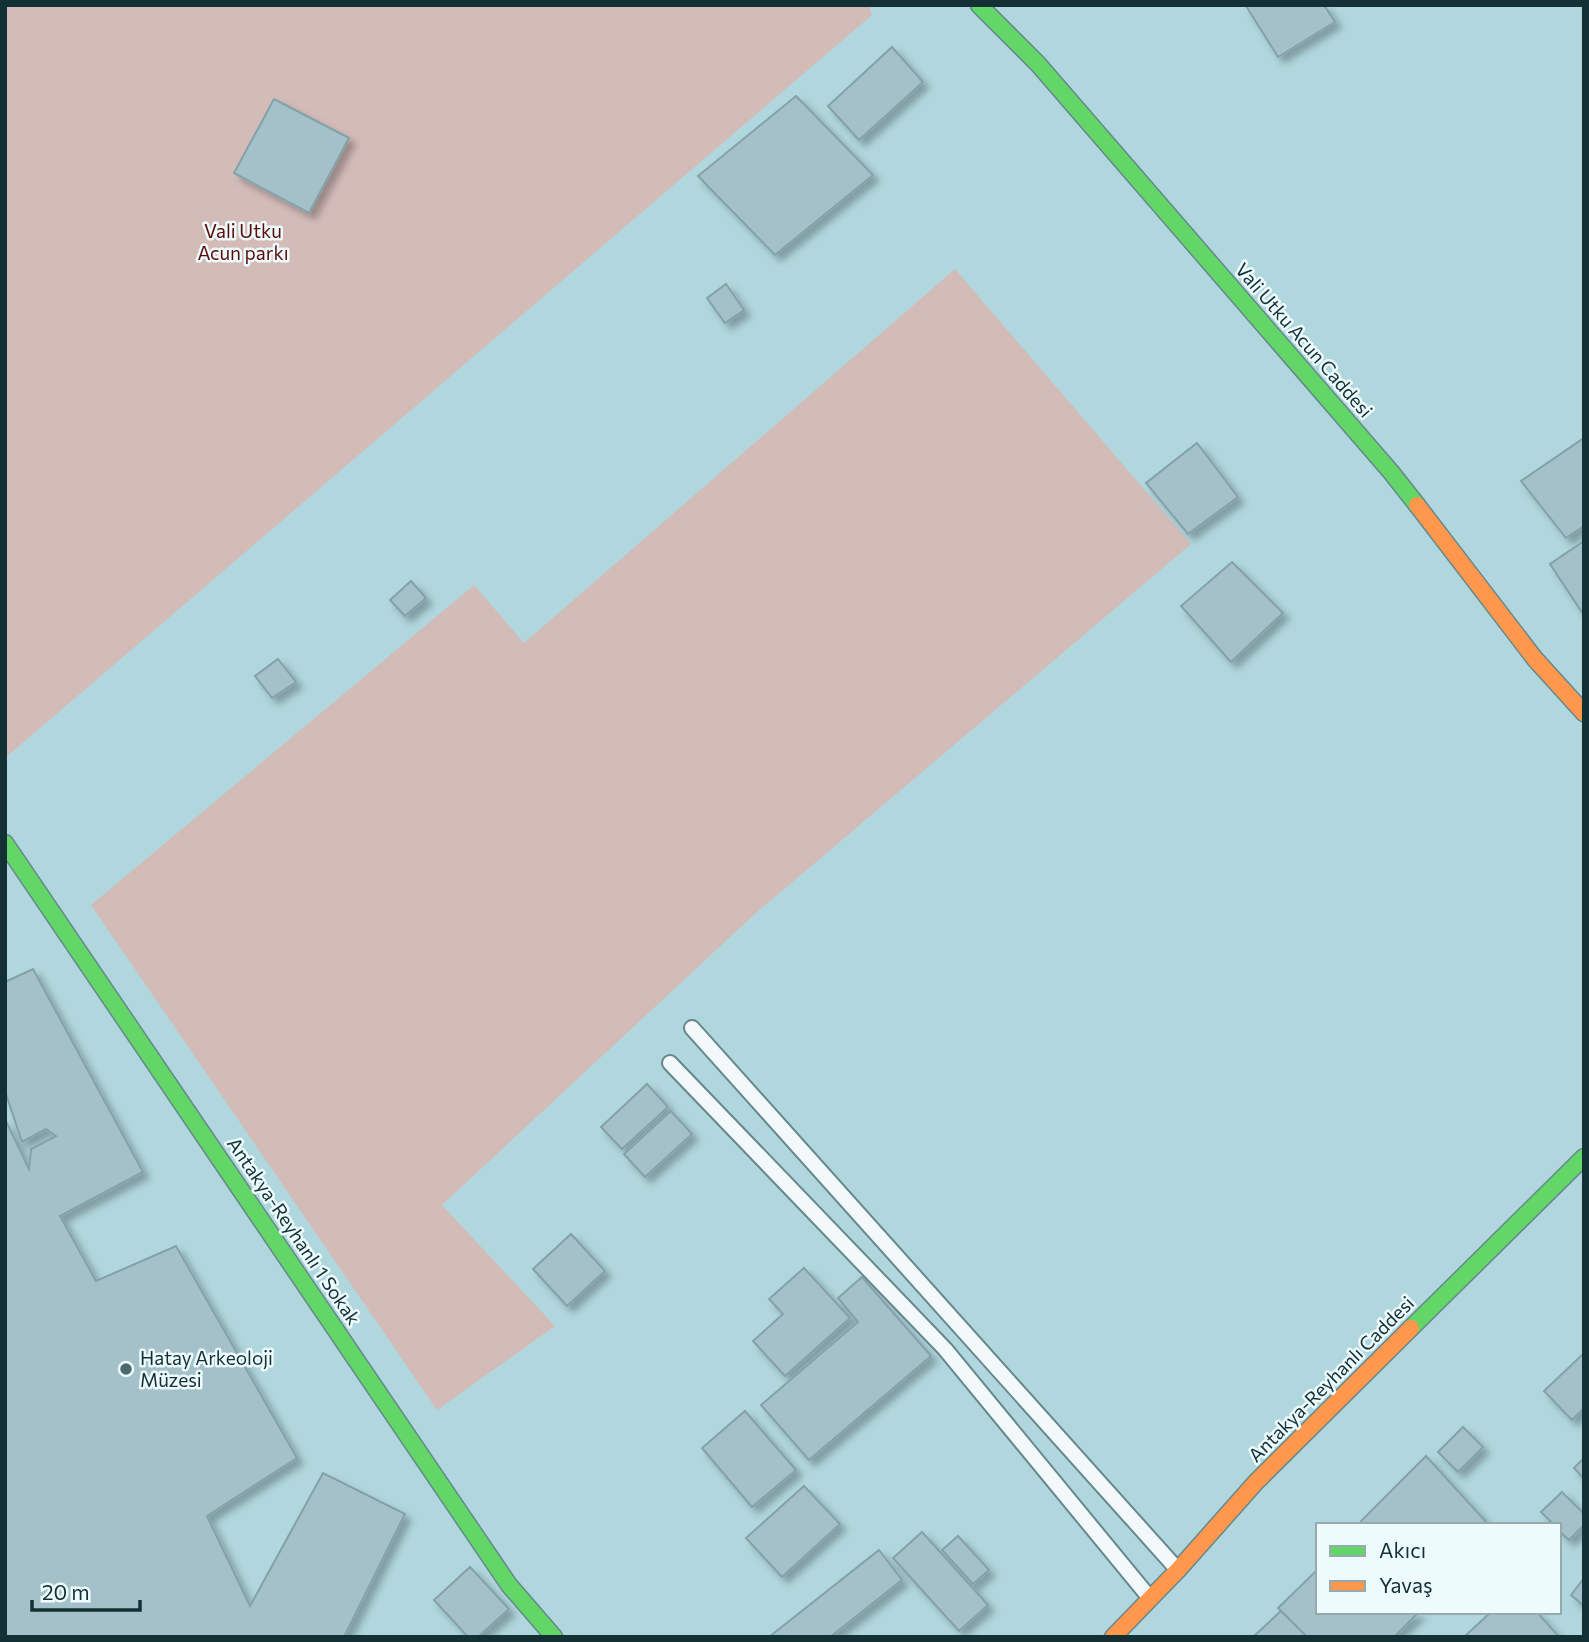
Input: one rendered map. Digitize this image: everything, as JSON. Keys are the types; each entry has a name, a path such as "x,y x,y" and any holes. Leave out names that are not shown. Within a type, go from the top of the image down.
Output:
{"street":[{"name":"Vali Utku Acun Caddesi","path":"979,5 1038,64 1391,472 1535,659 1584,713"},
{"name":"Antakya-Reyhanlı 1 Sokak","path":"5,843 509,1585 554,1637"},
{"name":"Antakya-Reyhanlı Caddesi","path":"1113,1637 1178,1570 1256,1482 1584,1157"}],"lane":[{"path":"692,1028 1178,1570"},
{"path":"670,1063 945,1349 1150,1599"}],"green space":[{"name":"Vali Utku Acun parkı","path":"5,5 869,5 872,15 5,758"},
{"path":"955,269 1191,544 757,912 442,1205 555,1326 437,1410 91,905 474,585 524,643"}],"building":[{"path":"1324,5 1335,22 1278,57 1246,6"},
{"path":"892,47 923,82 859,140 828,106"},
{"path":"796,96 873,175 775,255 698,176"},
{"path":"274,99 349,138 309,213 234,173"},
{"path":"726,284 744,310 725,323 707,298"},
{"path":"1584,438 1584,526 1566,538 1521,481"},
{"path":"1197,443 1238,497 1188,534 1146,483"},
{"path":"1584,541 1584,613 1583,614 1550,564"},
{"path":"1232,562 1283,613 1231,662 1181,606"},
{"path":"411,581 426,598 405,616 390,600"},
{"path":"278,659 296,682 272,698 255,676"},
{"name":"Hatay Arkeoloji Müzesi","path":"33,969 143,1172 60,1216 96,1281 176,1246 297,1458 207,1516 250,1606 323,1473 405,1514 344,1637 5,1637 5,1119 29,1169 31,1149 56,1136 46,1129 22,1142 5,1091 5,982"},
{"path":"647,1084 668,1107 622,1149 601,1127"},
{"path":"671,1111 692,1134 645,1177 624,1154"},
{"path":"571,1234 605,1271 567,1306 533,1269"},
{"path":"804,1268 850,1318 785,1376 753,1341 783,1314 769,1299"},
{"path":"862,1277 931,1356 809,1460 761,1405 858,1322 838,1298"},
{"path":"1584,1353 1584,1408 1572,1420 1544,1391"},
{"path":"745,1411 796,1470 752,1507 702,1448"},
{"path":"1463,1427 1483,1447 1458,1472 1438,1452"},
{"path":"1426,1456 1487,1523 1360,1523"},
{"path":"1584,1458 1584,1479 1574,1468"},
{"path":"804,1486 840,1524 782,1577 746,1538"},
{"path":"1562,1492 1584,1514 1584,1525 1569,1540 1561,1533 1561,1523 1552,1523 1541,1512"},
{"path":"922,1532 988,1605 959,1631 893,1558"},
{"path":"958,1536 989,1570 973,1584 942,1550"},
{"path":"879,1550 902,1580 830,1637 769,1637"},
{"path":"470,1567 509,1609 478,1637 468,1637 434,1600"},
{"path":"1316,1571 1316,1614 1417,1614 1394,1637 1307,1637 1278,1608"},
{"path":"1584,1578 1584,1606 1571,1595"},
{"path":"1281,1611 1307,1637 1253,1637"},
{"path":"1489,1614 1539,1614 1559,1637 1464,1637"}],"traffic: fast":[{"path":"979,5 1038,64 1417,505"},
{"path":"5,843 509,1585 554,1637"},
{"path":"1411,1328 1584,1157"}],"traffic: slow":[{"path":"1417,505 1535,659 1584,713"},
{"path":"1113,1637 1178,1570 1256,1482 1411,1328"}],"place":[{"name":"Hatay Arkeoloji Müzesi","path":"126,1369"}]}
